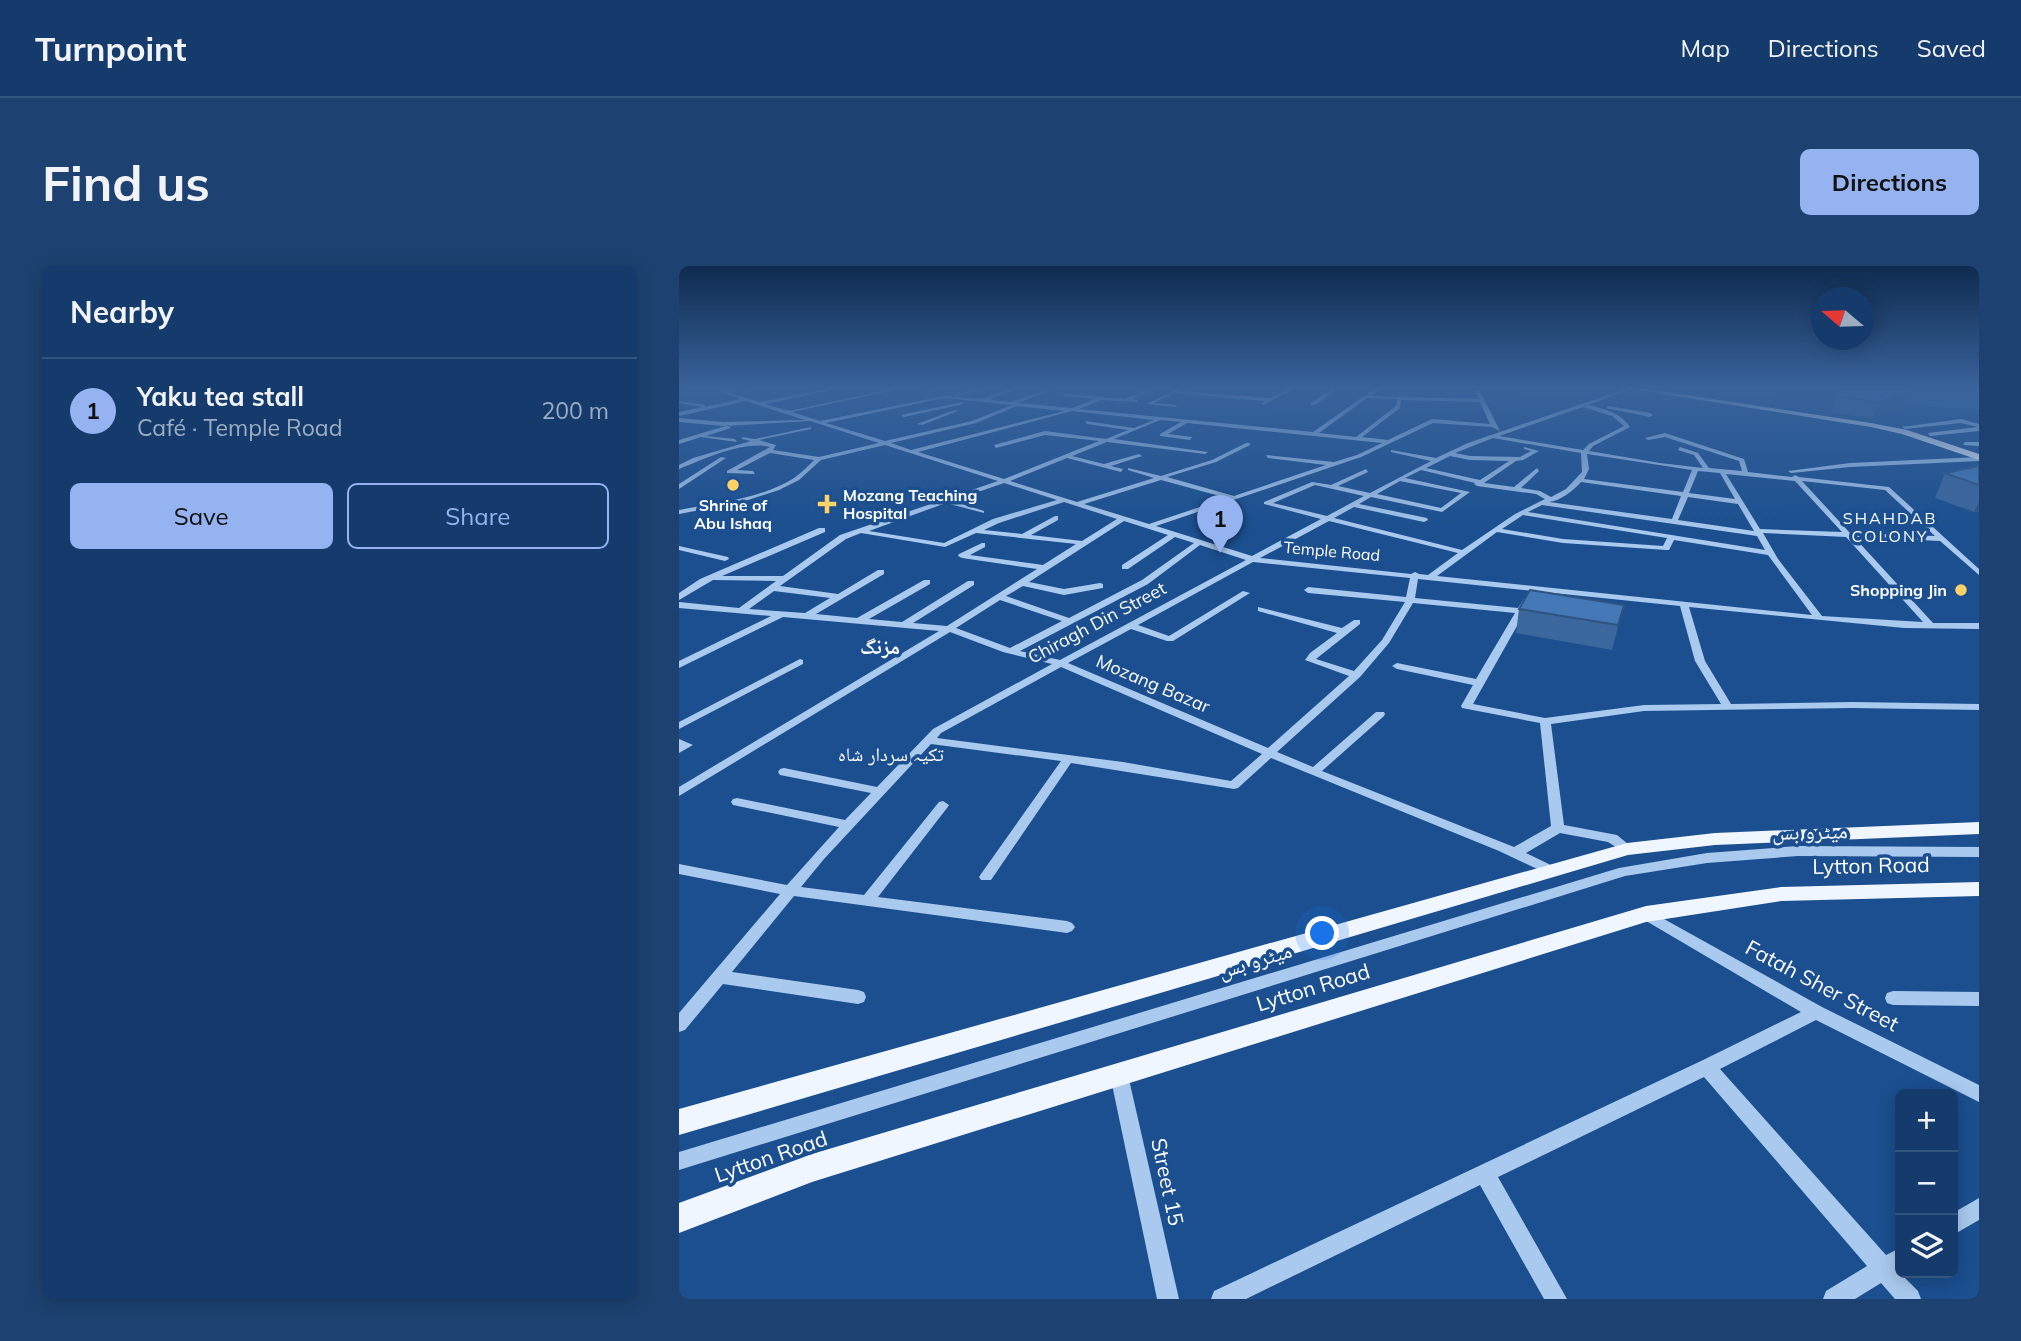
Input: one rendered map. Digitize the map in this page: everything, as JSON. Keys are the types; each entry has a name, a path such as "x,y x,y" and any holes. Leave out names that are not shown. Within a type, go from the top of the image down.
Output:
{"main road":[{"path":"1913,435 1979,458"},
{"path":"1934,435 1979,447"},
{"name":"Lytton Road","path":"679,1122 1627,849 1715,839 1979,828"},
{"name":"Lytton Road","path":"679,1217 812,1168 1646,914 1781,894 1979,889"}],"street":[{"path":"679,444 702,435"},
{"path":"697,437 733,441 754,435"},
{"path":"679,467 695,459 776,435"},
{"name":"Temple Road","path":"864,435 1255,560 1432,576 1819,618 1931,626 1979,626"},
{"path":"744,438 818,459 916,435"},
{"path":"913,451 974,435"},
{"path":"996,446 1037,435"},
{"path":"1065,435 1205,452"},
{"path":"740,611 843,537 1006,480 1119,435"},
{"path":"1164,435 1190,438"},
{"path":"1327,435 1391,442"},
{"path":"1358,438 1362,435"},
{"path":"1150,526 1338,464 1403,435"},
{"path":"1584,453 1591,445 1612,435"},
{"path":"1639,435 1696,454 1707,469"},
{"path":"1648,438 1664,435"},
{"path":"1666,435 1742,460 1745,472"},
{"path":"1492,436 1584,453 1696,468 1887,488 1979,573"},
{"name":"Chiragh Din Street","path":"679,1025 685,1010 719,977 848,825 937,731 1059,663 1255,560 1367,495 1492,436"},
{"path":"679,444 709,438"},
{"path":"1472,460 1521,459 1536,451 1481,440"},
{"path":"1078,503 1214,461 1248,444"},
{"path":"753,473 729,472 772,448"},
{"path":"1472,460 1489,448"},
{"path":"1393,451 1437,460"},
{"path":"1432,576 1522,513 1564,495 1580,480 1587,466 1584,453"},
{"path":"1449,454 1507,464"},
{"path":"1066,456 1121,470"},
{"path":"1103,466 1139,456"},
{"path":"1268,456 1338,464"},
{"path":"679,487 723,458"},
{"path":"1761,474 1850,465 1979,458"},
{"path":"679,459 695,459"},
{"path":"679,512 742,500 777,489 797,479 818,459"},
{"path":"1515,459 1478,484 1538,492 1552,500"},
{"path":"1420,468 1481,482"},
{"path":"1674,522 1696,468"},
{"path":"1130,469 1234,498"},
{"path":"1450,475 1459,469"},
{"path":"1516,489 1537,470"},
{"path":"1721,470 1771,553 1819,618"},
{"path":"1331,487 1366,471"},
{"path":"1794,477 1931,626"},
{"path":"1398,479 1467,492 1442,510 1314,483 1266,503 1463,552"},
{"path":"1580,480 1741,502"},
{"path":"1427,492 1436,486"},
{"path":"1389,514 1417,497"},
{"path":"860,531 946,545 996,521 1066,499"},
{"path":"944,501 982,512"},
{"path":"1542,503 1759,533 1942,539"},
{"path":"1351,504 1424,520"},
{"path":"1522,513 1771,553"},
{"path":"1024,536 1055,518"},
{"path":"679,792 949,629 1123,518"},
{"path":"679,597 708,578 823,530"},
{"path":"1496,530 1563,541 1666,548 1671,537"},
{"path":"976,531 1084,543"},
{"path":"1125,567 1174,534"},
{"path":"1012,651 1145,582 1200,542"},
{"path":"982,545 962,556 1044,568"},
{"path":"680,549 725,559"},
{"path":"679,560 697,552"},
{"path":"807,616 881,572"},
{"path":"928,740 1234,785 1356,675 1386,641 1410,601 1415,575"},
{"path":"708,578 785,579"},
{"path":"858,621 927,582"},
{"path":"904,625 971,583"},
{"path":"1022,583 1064,592 1100,586"},
{"path":"679,586 692,587"},
{"path":"772,588 839,597"},
{"path":"1534,588 1466,706 1545,721 1644,708 1979,707"},
{"path":"1308,590 1521,611"},
{"path":"1130,626 1170,639 1246,593"},
{"path":"1000,597 1070,621"},
{"path":"1684,604 1700,661 1728,707"},
{"name":"Mozang Bazar","path":"679,606 949,629 1012,651 1059,663 1314,772 1515,853 1552,871"},
{"path":"1261,609 1345,632"},
{"path":"679,665 783,614"},
{"path":"1356,675 1311,660 1313,655 1357,622"},
{"path":"679,726 800,662"},
{"path":"1397,666 1479,683"},
{"path":"1314,772 1380,715"},
{"path":"1545,721 1558,828"},
{"path":"679,742 687,745 679,750"},
{"path":"986,877 1068,759"},
{"path":"784,772 880,791"},
{"path":"737,802 848,825"},
{"path":"867,901 943,805"},
{"path":"1515,853 1558,828 1612,838 1627,849"},
{"name":"میٹرو بس","path":"679,1161 1624,871 1707,858 1798,851 1979,852"},
{"path":"679,869 791,891 1067,927"},
{"name":"Fatah Sher Street","path":"1646,914 1816,1012 1979,1094"},
{"path":"719,977 858,997"},
{"path":"1893,998 1979,999"},
{"path":"1222,1299 1707,1067 1816,1012"},
{"path":"1707,1067 1892,1264 1910,1299"},
{"name":"Street 15","path":"1119,1075 1168,1299"},
{"path":"1485,1174 1556,1299"},
{"path":"1958,1222 1979,1208"},
{"path":"1834,1299 1892,1264"}],"building":[{"path":"1979,466 1979,485 1945,473"},
{"path":"1530,590 1624,605 1618,625 1519,609"}],"place":[{"name":"Shrine of Abu Ishaq","path":"733,485"},
{"name":"Mozang Teaching Hospital","path":"827,504"},
{"name":"Yaku tea stall","path":"1220,553"},
{"name":"Shopping Jin","path":"1961,590"}],"district":[{"name":"SHAHDAB COLONY","path":"1890,527"},
{"name":"مزنگ","path":"880,647"},
{"name":"تکیہ سردار شاہ","path":"891,754"}]}
